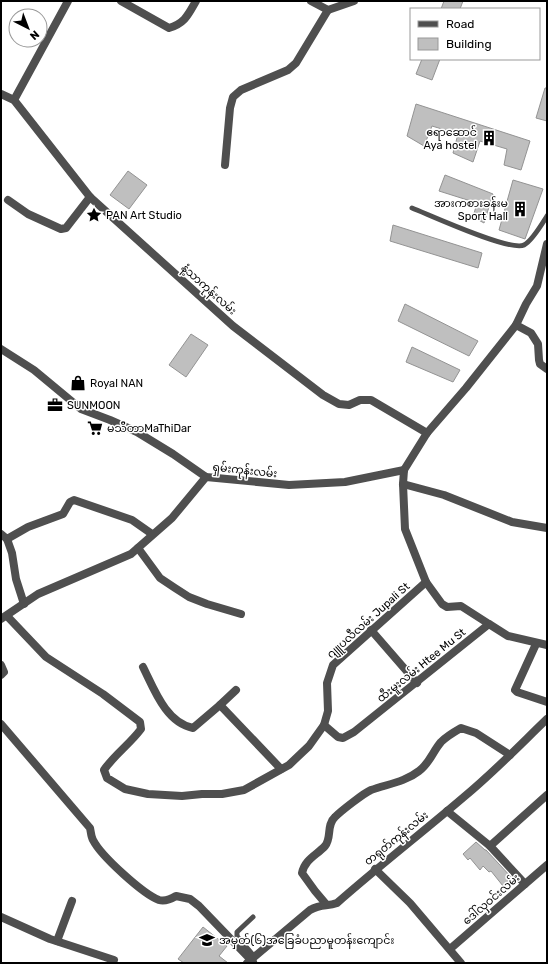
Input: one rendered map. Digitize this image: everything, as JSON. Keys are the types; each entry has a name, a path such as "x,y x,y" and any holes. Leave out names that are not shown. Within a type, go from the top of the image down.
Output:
{"street":[{"path":"14,100 68,1"},
{"path":"121,1 169,28 184,20 196,1"},
{"path":"311,1 328,10"},
{"path":"225,165 230,108 233,97 241,90 292,67 296,63 328,10 354,1"},
{"name":"နံ့သာကုန်းလမ်း","path":"1,94 14,100 90,197 233,326 323,395 339,404 349,405 360,400 372,400 426,433"},
{"path":"8,200 28,214 62,229 66,228 90,197"},
{"path":"547,244 537,286 516,325 466,388 426,433 404,470 403,484 405,529 426,582 442,604 447,607 461,606 508,636 547,646"},
{"path":"516,325 531,333 538,344 540,364 547,369"},
{"name":"ရှမ်းကုန်းလမ်း","path":"1,349 34,370 81,410 110,420 137,432 173,454 206,477 289,485 345,482 404,470"},
{"path":"4,618 38,594 131,554 172,518 206,477"},
{"path":"403,484 444,496 512,522 547,528"},
{"path":"24,604 16,579 12,552 4,536 63,514 70,502 74,500 132,520 152,534"},
{"path":"138,548 160,578 175,588 189,597 240,614"},
{"name":"ဂျူပလီလမ်း Jupali St","path":"4,618 46,657 103,694 140,722 141,729 136,736 109,761 104,770 107,778 125,789 148,794 182,796 222,794 244,790 289,765 309,746 324,724 328,711 327,683 333,665 426,582"},
{"name":"ထီးမူးလမ်း Htee Mu St","path":"324,724 338,737 343,738 354,732 489,624"},
{"path":"371,630 417,682"},
{"path":"536,644 515,690 547,702"},
{"path":"1,665 4,672 1,674"},
{"path":"143,667 158,698 166,710 171,716 186,727 193,728 236,690"},
{"path":"220,705 281,769"},
{"name":"တရုတ်ကုန်းလမ်း","path":"252,960 310,910 317,906 337,903 375,868 447,811 493,772 547,719"},
{"path":"1,724 90,828 93,840 101,852 146,893 160,900 168,900 176,896 190,899 199,906 252,960"},
{"path":"326,904 315,892 302,873 303,866 307,861 326,845 329,826 334,817 370,791 396,783 419,772 427,764 440,743 450,734 461,728 481,736 510,755"},
{"path":"490,846 547,795"},
{"path":"447,811 490,846 525,884"},
{"name":"ဒေါ်လှဝင်းလမ်း","path":"450,949 547,865"},
{"path":"375,868 410,903 461,963"},
{"path":"57,941 72,902"},
{"path":"1,916 57,941 114,960"}],"lane":[{"path":"412,208 487,238 517,247 525,244 536,232 547,216"},
{"path":"252,960 237,936 237,932 253,916"}],"building":[{"path":"444,1 463,1 460,8 441,8"},
{"path":"422,60 440,60 432,80 416,74"},
{"path":"545,88 547,88 547,121 536,118"},
{"name":"ဧရာဆောင် Aya hostel","path":"416,104 530,141 521,170 504,165 507,149 480,141 473,162 453,153 458,134 432,126 424,146 407,136"},
{"path":"128,171 147,185 129,209 110,195"},
{"path":"445,175 493,194 484,223 473,217 477,203 439,191"},
{"name":"အားကစားခန်းမ Sport Hall","path":"513,180 543,189 525,239 499,230"},
{"path":"393,225 482,253 478,268 390,241"},
{"path":"405,304 478,341 469,356 398,321"},
{"path":"191,334 208,345 186,377 169,365"},
{"path":"412,347 460,370 453,382 406,362"},
{"path":"476,842 486,850 512,878 503,886 491,871 489,872 483,866 480,870 470,858 468,860 463,854"},
{"name":"အမှတ်(၆)အခြေခံပညာမူတန်းကျောင်း","path":"203,927 227,946 219,956 228,963 184,963 178,959"}],"place":[{"name":"ဧရာဆောင် Aya hostel","path":"489,138"},
{"name":"အားကစားခန်းမ Sport Hall","path":"520,209"},
{"name":"PAN Art Studio","path":"94,215"},
{"name":"Royal NAN","path":"78,383"},
{"name":"SUNMOON","path":"55,405"},
{"name":"မသီတာMaThiDar","path":"95,428"},
{"name":"အမှတ်(၆)အခြေခံပညာမူတန်းကျောင်း","path":"207,940"}]}
